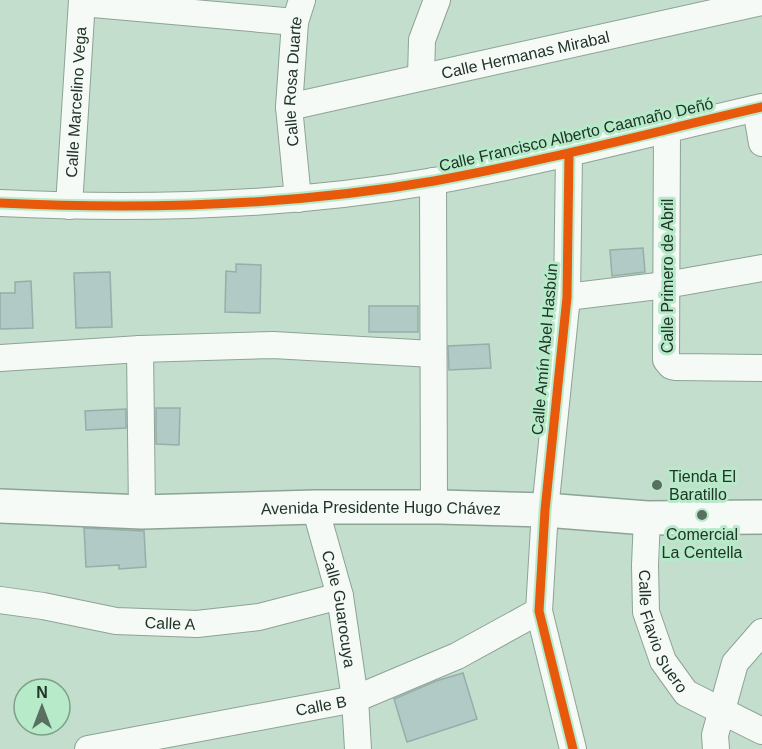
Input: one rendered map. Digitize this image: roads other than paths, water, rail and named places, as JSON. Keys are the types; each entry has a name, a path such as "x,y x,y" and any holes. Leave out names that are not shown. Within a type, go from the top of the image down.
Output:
{"main road":[{"name":"Avenida Presidente Hugo Chávez","path":"0,506 142,512 315,507 434,507 545,510 647,518 762,517"}],"street":[{"path":"421,77 422,40 437,0"},
{"path":"82,2 298,11"},
{"name":"Calle Marcelino Vega","path":"69,206 82,2"},
{"name":"Calle Hermanas Mirabal","path":"289,107 762,2"},
{"name":"Calle Rosa Duarte","path":"298,11 289,107 298,199"},
{"path":"759,108 762,143"},
{"name":"Calle Francisco Alberto Caamaño Deñó","path":"0,203 69,206 223,204 298,199 433,181 569,154 759,108"},
{"name":"Calle Primero de Abril","path":"667,130 666,360 676,367 762,368"},
{"name":"Calle Amín Abel Hasbún","path":"569,154 567,297 545,510 539,611 573,749"},
{"path":"433,181 434,507"},
{"path":"567,297 666,285 762,268"},
{"path":"0,358 140,349 273,345 433,354"},
{"path":"140,349 142,512"},
{"name":"Calle Guarocuya","path":"315,507 340,596 355,699 358,749"},
{"name":"Calle Flavio Suero","path":"647,518 646,612 663,661 686,693 762,731"},
{"name":"Calle A","path":"0,600 116,621 197,624 259,617 340,596"},
{"name":"Calle B","path":"88,749 355,699 457,656 539,611"},
{"path":"716,749 715,735 735,663 762,632"}],"place":[{"name":"Tienda El Baratillo","path":"657,485"},
{"name":"Comercial La Centella","path":"702,515"}]}
